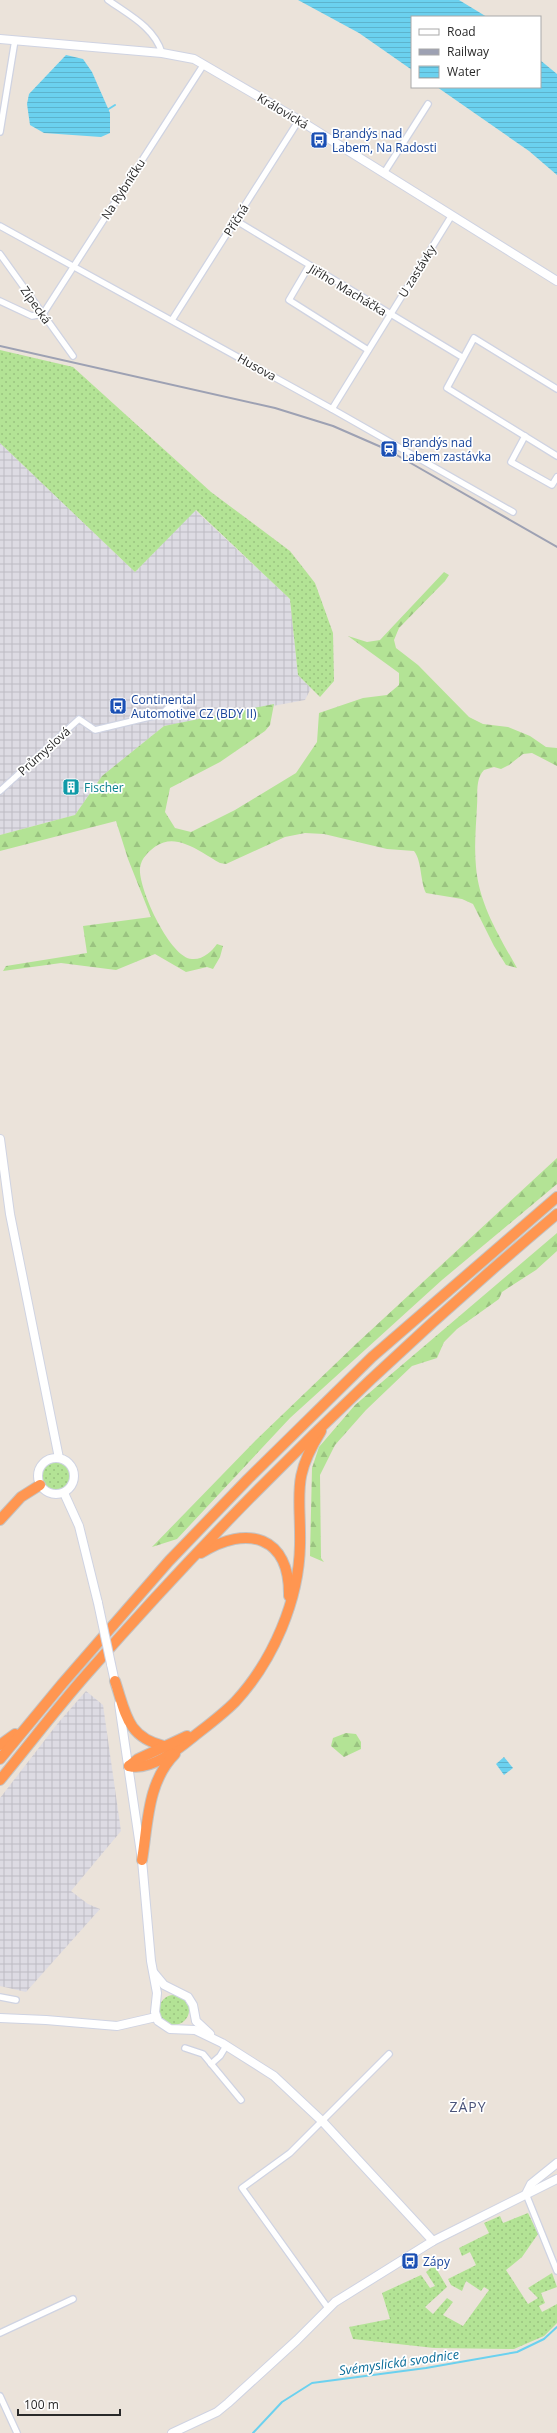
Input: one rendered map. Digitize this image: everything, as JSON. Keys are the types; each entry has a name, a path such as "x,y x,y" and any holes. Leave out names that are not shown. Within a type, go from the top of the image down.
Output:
{"highway":[{"path":"0,1759 36,1714 169,1561 248,1479 372,1357 557,1197"},
{"path":"0,1780 84,1676 181,1569 256,1490 341,1406 557,1214"},
{"path":"129,1766 146,1766 184,1744 202,1730 235,1701 258,1671 272,1648 288,1608 299,1562 298,1490 301,1471 315,1441 341,1406"},
{"path":"0,1520 21,1497 40,1485"},
{"path":"181,1569 199,1554 227,1539 245,1536 256,1539 273,1549 281,1559 288,1580 288,1608"},
{"path":"115,1681 135,1732 146,1741 164,1746"},
{"path":"0,1745 17,1733 36,1714"},
{"path":"129,1766 164,1746 202,1730"},
{"path":"142,1860 155,1785 166,1763 184,1744"}],"main road":[{"name":"Královická","path":"0,39 183,55 204,64 299,120 557,281"},
{"path":"0,1139 10,1214 59,1458"},
{"path":"59,1458 69,1463 74,1473 72,1485 64,1493 50,1494 40,1485 38,1479 39,1468 47,1459 59,1458"},
{"path":"64,1493 79,1526 115,1681 142,1860 153,1971 157,1993 156,2017 165,2028 195,2030 224,2044"},
{"path":"153,1971 164,1985 188,1997 194,2010 196,2021 199,2025 224,2044 274,2076 323,2122 433,2240"},
{"path":"156,2002 163,1994 174,1991"},
{"path":"180,2029 190,2022 194,2010"},
{"path":"0,2018 117,2026 156,2017"},
{"path":"526,2194 531,2184 557,2163"},
{"path":"172,2433 217,2412 228,2404 297,2340 328,2308 433,2240 557,2179"}],"street":[{"path":"108,0 147,27 157,40 162,53"},
{"path":"0,132 15,40"},
{"name":"Na Rybníčku","path":"43,314 204,64"},
{"path":"384,173 428,104"},
{"name":"Příčná","path":"172,320 299,120"},
{"name":"U zastávky","path":"332,409 452,215"},
{"name":"Jiřího Macháčka","path":"236,220 389,315 462,357"},
{"name":"Husova","path":"0,226 74,265 513,512"},
{"name":"Zípecká","path":"0,254 72,356"},
{"path":"309,266 289,300 368,350"},
{"path":"0,301 32,316 43,314"},
{"path":"557,389 474,338 462,357 447,388 557,456"},
{"path":"525,436 511,462 552,485 557,477"},
{"name":"Průmyslová","path":"0,791 79,719 95,730 162,714 168,708 178,706"},
{"path":"0,1998 16,2000"},
{"path":"211,2064 220,2056 224,2044"},
{"path":"185,2048 203,2054 241,2100"},
{"path":"328,2308 242,2188 290,2153 323,2122 389,2054"},
{"path":"526,2194 557,2271"},
{"path":"0,2333 73,2299"},
{"path":"0,2396 17,2433"}],"shaded area":[{"path":"0,443 135,572 195,510 290,599 298,675 311,688 305,700 164,726 102,776 75,815 0,835"},
{"path":"86,1691 103,1705 121,1831 71,1891 88,1904 100,1909 26,1992 0,1986 0,1798 58,1723"}],"green space":[{"path":"0,350 73,367 211,492 290,551 315,583 333,633 334,681 320,697 298,675 290,599 196,510 135,572 0,443"},
{"path":"444,572 449,575 445,581 399,628 394,640 396,648 418,665 469,717 483,724 508,727 530,736 546,747 557,748 557,766 532,753 523,754 509,765 501,769 494,767 484,770 478,782 475,844 478,881 481,894 491,919 517,968 506,965 494,946 473,904 462,899 426,893 417,855 414,851 387,849 324,834 305,833 285,837 226,864 220,863 198,850 174,841 159,844 146,855 140,868 144,891 165,935 183,956 192,959 203,957 217,944 223,946 220,957 213,969 207,967 186,972 155,954 116,970 61,963 3,971 6,966 87,953 83,926 151,917 128,859 116,821 0,851 0,835 75,815 102,776 164,726 274,704 270,725 265,731 220,762 170,788 165,812 175,828 191,832 235,810 296,773 317,742 319,713 363,698 387,695 399,685 399,673 348,636 367,642 380,640"},
{"path":"557,1158 557,1184 442,1280 290,1418 177,1539 152,1547 256,1440 356,1344"},
{"path":"557,1233 557,1251 536,1270 502,1292 499,1299 457,1329 444,1342 437,1358 412,1366 366,1410 335,1445 320,1475 321,1558 324,1562 310,1556 312,1468 319,1447 355,1405"},
{"path":"56,1462 66,1466 70,1476 66,1486 56,1490 46,1486 42,1476 46,1466"},
{"path":"346,1733 356,1734 361,1742 361,1749 344,1757 331,1746 333,1738"},
{"path":"174,1995 180,1996 188,2004 188,2016 180,2024 174,2025 168,2024 160,2016 159,2010 160,2004 168,1996"},
{"path":"528,2213 538,2234 522,2257 506,2270 528,2304 538,2298 528,2288 552,2273 557,2287 541,2293 545,2303 539,2306 542,2312 557,2304 557,2323 544,2336 514,2349 434,2348 353,2339 349,2327 390,2319 382,2293 421,2275 430,2288 435,2286 426,2272 434,2265 447,2287 425,2307 433,2314 447,2298 453,2302 443,2315 463,2326 489,2290 484,2287 481,2291 466,2281 462,2291 451,2285 448,2279 476,2265 470,2252 462,2256 459,2248 489,2233 484,2223 500,2216 503,2223"}],"water":[{"path":"298,0 459,0 485,16 411,16 411,69 359,33"},
{"path":"66,55 83,59 92,72 110,113 110,133 101,137 44,133 30,125 27,104 29,94"},
{"path":"541,61 557,74 557,175 529,151 438,88 541,88"},
{"path":"504,1757 513,1768 504,1775 496,1764"}],"waterway":[{"path":"107,110 115,105"},
{"name":"Svémyslická svodnice","path":"253,2433 282,2402 312,2383 426,2368 517,2352 544,2339 557,2327"}],"railway":[{"path":"0,346 275,408 333,426 388,450 557,547"}],"place":[{"name":"Brandýs nad Labem, Na Radosti","path":"319,140"},
{"name":"Brandýs nad Labem zastávka","path":"389,449"},
{"name":"Continental Automotive CZ (BDY II)","path":"118,706"},
{"name":"Fischer","path":"71,787"},
{"name":"Zápy","path":"410,2261"}],"district":[{"name":"ZÁPY","path":"468,2106"}]}
